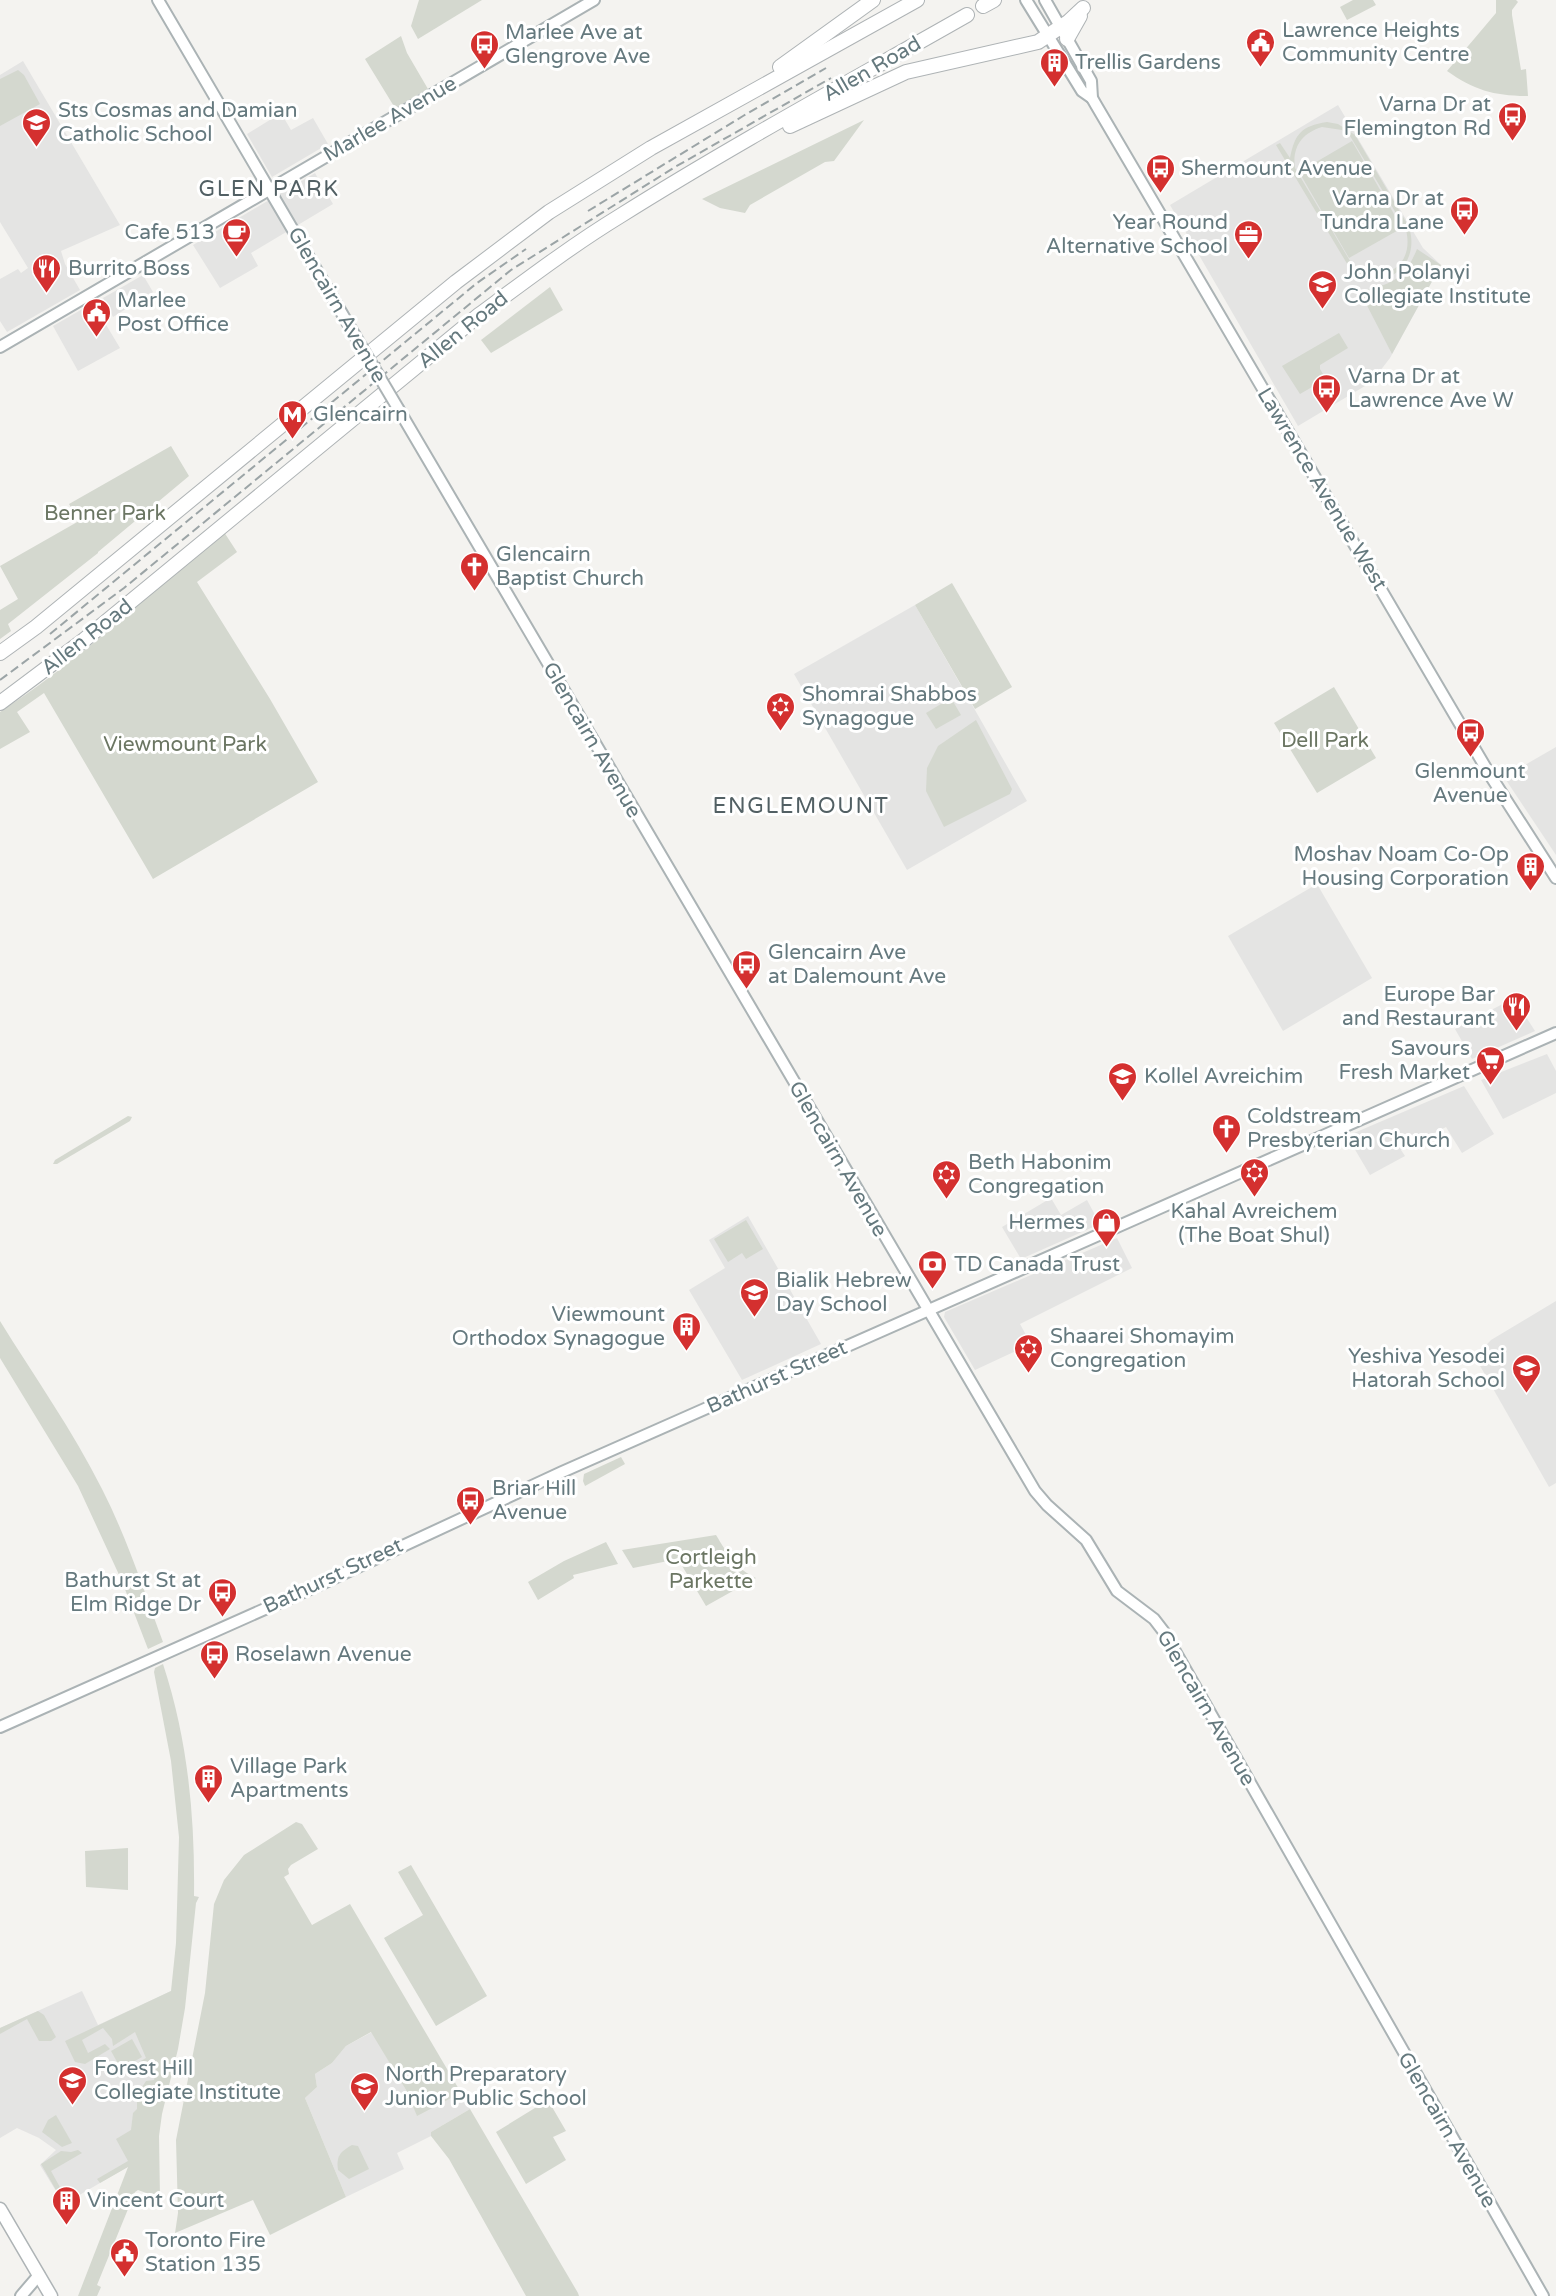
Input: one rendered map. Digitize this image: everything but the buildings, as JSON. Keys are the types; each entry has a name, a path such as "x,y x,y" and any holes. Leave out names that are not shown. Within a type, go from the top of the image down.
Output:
{"highway":[{"path":"731,103 873,0"},
{"name":"Allen Road","path":"0,653 45,620 500,248 549,212 599,179 917,0"},
{"path":"691,173 906,72 1029,45 1047,36 1064,33 1085,4"},
{"name":"Allen Road","path":"0,703 84,640 479,315 555,259 619,216 691,173 967,15"}],"main road":[{"path":"0,2209 51,2296"}],"street":[{"name":"Glencairn Avenue","path":"158,0 1035,1491 1086,1540 1117,1591 1152,1617 1164,1632 1542,2296"},
{"name":"Marlee Avenue","path":"0,347 594,0"},
{"name":"Lawrence Avenue West","path":"1045,0 1091,81 1092,98"},
{"name":"Lawrence Avenue West","path":"1029,4 1082,91 1092,98 1490,775 1556,878"},
{"name":"Bathurst Street","path":"0,1727 321,1584 543,1480 1556,1034"},
{"path":"21,2296 39,2275"}],"shaded area":[{"name":"Sts Cosmas and Damian Catholic School","path":"23,61 120,225 61,251 65,264 80,290 7,332 0,321 0,279 18,269 21,273 28,268 0,222 0,75"},
{"name":"John Polanyi Collegiate Institute","path":"1338,105 1423,248 1441,265 1390,358 1373,380 1298,426 1170,205"},
{"path":"281,113 291,130 313,118 328,144 272,177 247,134"},
{"path":"315,173 333,204 251,253 258,266 220,288 193,245"},
{"path":"143,275 153,292 113,317 103,298"},
{"path":"93,303 120,348 78,371 53,326"},
{"path":"915,605 1027,801 907,870 794,674"},
{"path":"1556,747 1556,855 1504,777"},
{"path":"1317,884 1372,978 1283,1031 1228,936"},
{"path":"1514,998 1535,1031 1472,1059 1455,1029"},
{"path":"1547,1054 1556,1071 1556,1093 1503,1119 1481,1080"},
{"path":"1464,1086 1494,1134 1462,1153 1446,1127 1401,1150 1405,1156 1370,1175 1347,1136"},
{"path":"1051,1198 1061,1215 1087,1200 1100,1224 1021,1259 1002,1227"},
{"name":"Bialik Hebrew Day School","path":"748,1216 821,1344 742,1380 689,1290 725,1268 709,1240"},
{"path":"1117,1238 1132,1268 1020,1324 1031,1344 975,1370 944,1317 945,1312"},
{"name":"Yeshiva Yesodei Hatorah School","path":"1556,1301 1556,1483 1549,1487 1475,1357 1491,1340"},
{"name":"Forest Hill Collegiate Institute","path":"82,1991 98,2025 171,1991 154,2082 129,2166 64,2204 40,2165 56,2150 39,2138 17,2128 0,2138 0,2028"},
{"name":"North Preparatory Junior Public School","path":"372,2032 406,2090 417,2115 457,2095 460,2091 470,2109 431,2132 431,2136 397,2153 404,2169 346,2197 305,2098 317,2087 315,2074 332,2063 346,2046"}],"green space":[{"path":"419,0 482,0 418,39 411,26"},
{"path":"1353,0 1373,0 1376,5 1347,20 1340,7"},
{"path":"1496,0 1516,0 1518,2 1512,10 1512,15 1521,70 1526,69 1528,96 1485,91 1447,71 1496,13"},
{"path":"401,36 407,53 428,89 395,108 365,59"},
{"path":"18,70 24,75 40,104 0,126 0,79"},
{"path":"864,120 834,161 825,162 750,205 745,213 720,208 702,199"},
{"path":"1327,122 1338,124 1355,135 1409,227 1411,242 1409,255 1404,265 1396,273 1385,278 1373,279 1349,267 1276,145 1280,143 1290,158 1294,143 1301,132 1311,126","holes":["1322,127 1342,130 1350,136 1406,230 1408,243 1406,254 1394,269 1385,273 1364,272 1353,266 1295,168 1297,147 1304,137"]},
{"path":"1352,141 1402,228 1349,258 1299,172"},
{"path":"1417,249 1441,265 1392,354 1360,292 1396,279 1407,268"},
{"path":"550,287 563,310 491,353 481,340"},
{"path":"1339,333 1348,348 1320,365 1326,379 1300,394 1282,366"},
{"name":"Benner Park","path":"171,446 189,476 98,553 8,624 11,631 0,639 0,610 18,599 0,566 79,521 69,504"},
{"name":"Viewmount Park","path":"224,532 237,552 197,582 270,699 318,782 153,879 44,693 17,712 30,732 0,749 0,712 76,657"},
{"path":"952,583 1012,687 975,709 915,605"},
{"name":"Dell Park","path":"1334,687 1376,758 1317,793 1274,723"},
{"path":"951,698 961,715 936,729 926,713"},
{"path":"976,720 1012,789 1010,794 944,827 926,791 927,768 938,746"},
{"path":"128,1116 132,1117 130,1121 57,1164 53,1164 55,1160"},
{"path":"746,1220 763,1249 746,1259 742,1253 728,1262 714,1239"},
{"path":"0,1321 91,1467 127,1545 163,1642 148,1649 121,1579 78,1486 0,1358"},
{"path":"621,1457 625,1464 585,1486 584,1474"},
{"name":"Cortleigh Parkette","path":"716,1535 737,1565 756,1578 706,1606 678,1559 633,1568 622,1550"},
{"path":"606,1542 618,1564 573,1575 574,1578 538,1600 528,1582 564,1561"},
{"path":"163,1664 179,1721 184,1750 193,1837 194,1896 199,1897 196,1903 185,2008 159,2136 160,2198 138,2190 135,2192 97,2285 101,2287 97,2296 78,2296 128,2167 100,2183 97,2179 128,2161 116,2139 131,2130 133,2113 137,2109 137,2095 146,2081 154,2080 155,2074 152,2071 141,2071 137,2067 137,2063 146,2058 135,2032 113,2046 112,2039 103,2028 82,2040 88,2053 105,2044 110,2049 85,2064 75,2062 65,2041 171,1991 176,1943 179,1837 171,1761 154,1672 155,1668"},
{"path":"296,1822 302,1824 318,1849 291,1865 288,1869 289,1874 284,1877 312,1925 350,1904 460,2091 457,2095 417,2116 406,2090 371,2032 346,2046 332,2063 315,2074 317,2087 305,2098 346,2197 270,2235 253,2200 175,2233 178,2213 176,2140 205,1993 214,1904 224,1880 244,1855"},
{"path":"128,1848 128,1890 86,1887 85,1851"},
{"path":"411,1865 487,1996 436,2026 384,1938 423,1915 398,1872"},
{"path":"38,2011 44,2015 56,2037 51,2041 39,2041 27,2019 0,2034 0,2028"},
{"path":"132,2039 142,2057 121,2069 111,2051"},
{"path":"548,2100 566,2131 553,2137 566,2160 526,2184 496,2132"},
{"path":"470,2109 579,2296 526,2296 449,2159 431,2136 431,2132"},
{"path":"56,2115 72,2143 62,2147 42,2132 48,2120"},
{"path":"352,2145 358,2146 369,2169 349,2179 338,2170 338,2158"},
{"path":"78,2150 82,2153 51,2171 67,2200 64,2204 41,2164 61,2151"}],"railway":[{"path":"588,211 826,68"},
{"path":"0,680 124,588 511,270 675,167 831,78"},
{"path":"50,634 477,283 526,249"}],"place":[{"name":"Lawrence Heights Community Centre","path":"1261,68"},
{"name":"Marlee Ave at Glengrove Ave","path":"484,70"},
{"name":"Trellis Gardens","path":"1054,88"},
{"name":"Varna Dr at Flemington Rd","path":"1512,142"},
{"name":"Sts Cosmas and Damian Catholic School","path":"37,148"},
{"name":"Shermount Avenue","path":"1160,194"},
{"name":"Varna Dr at Tundra Lane","path":"1465,236"},
{"name":"Cafe 513","path":"236,258"},
{"name":"Year Round Alternative School","path":"1249,260"},
{"name":"Burrito Boss","path":"47,294"},
{"name":"John Polanyi Collegiate Institute","path":"1323,310"},
{"name":"Marlee Post Office","path":"96,338"},
{"name":"Varna Dr at Lawrence Ave W","path":"1327,414"},
{"name":"Glencairn","path":"292,440"},
{"name":"Glencairn Baptist Church","path":"475,592"},
{"name":"Shomrai Shabbos Synagogue","path":"781,732"},
{"name":"Glenmount Avenue","path":"1470,758"},
{"name":"Moshav Noam Co-Op Housing Corporation","path":"1530,892"},
{"name":"Glencairn Ave at Dalemount Ave","path":"747,990"},
{"name":"Europe Bar and Restaurant","path":"1516,1032"},
{"name":"Savours Fresh Market","path":"1491,1086"},
{"name":"Kollel Avreichim","path":"1123,1102"},
{"name":"Coldstream Presbyterian Church","path":"1226,1154"},
{"name":"Kahal Avreichem (The Boat Shul)","path":"1254,1198"},
{"name":"Beth Habonim Congregation","path":"947,1200"},
{"name":"Hermes","path":"1106,1248"},
{"name":"TD Canada Trust","path":"933,1290"},
{"name":"Bialik Hebrew Day School","path":"755,1318"},
{"name":"Viewmount Orthodox Synagogue","path":"686,1352"},
{"name":"Shaarei Shomayim Congregation","path":"1029,1374"},
{"name":"Yeshiva Yesodei Hatorah School","path":"1526,1394"},
{"name":"Briar Hill Avenue","path":"471,1526"},
{"name":"Bathurst St at Elm Ridge Dr","path":"222,1618"},
{"name":"Roselawn Avenue","path":"214,1680"},
{"name":"Village Park Apartments","path":"209,1804"},
{"name":"Forest Hill Collegiate Institute","path":"73,2106"},
{"name":"North Preparatory Junior Public School","path":"364,2112"},
{"name":"Vincent Court","path":"66,2226"},
{"name":"Toronto Fire Station 135","path":"124,2278"}],"district":[{"name":"GLEN PARK","path":"269,189"},
{"name":"ENGLEMOUNT","path":"801,806"}]}
